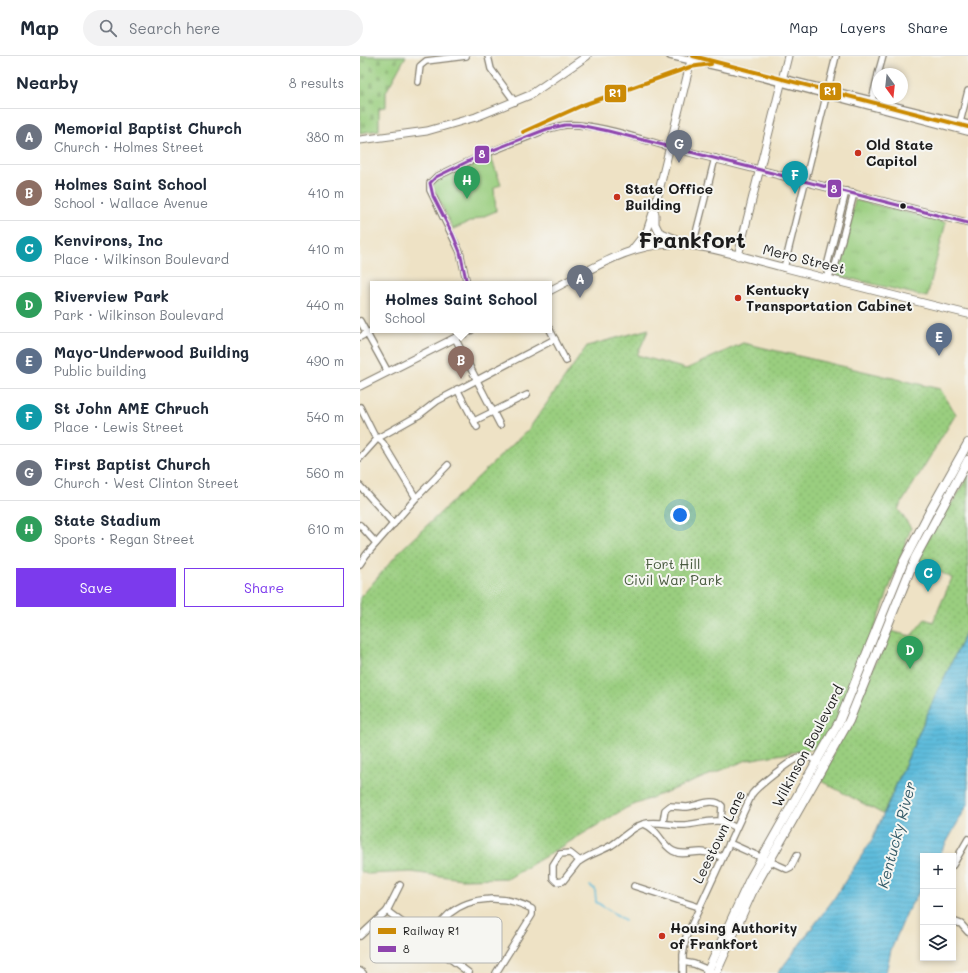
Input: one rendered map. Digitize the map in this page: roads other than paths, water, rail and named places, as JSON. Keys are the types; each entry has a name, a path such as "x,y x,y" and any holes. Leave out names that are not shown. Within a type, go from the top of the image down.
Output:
{"highway":[{"name":"Wilkinson Boulevard","path":"820,764 849,700 909,550 968,443"},
{"name":"Wilkinson Boulevard","path":"712,972 734,911 820,764 854,710 915,558 968,460"}],"main road":[{"path":"360,140 438,129 476,117 515,102 543,87 587,56"},
{"path":"738,256 760,170 780,81 788,56"},
{"path":"552,290 632,250 647,231 655,207 692,58"},
{"path":"669,147 968,223"},
{"path":"655,207 655,224 659,232 693,245"},
{"name":"Mero Street","path":"632,250 656,245 693,245 968,314"},
{"path":"360,386 466,333"}],"street":[{"path":"418,82 420,66 426,61 466,56"},
{"path":"488,56 491,69 515,102"},
{"path":"670,56 692,58 827,92 872,100"},
{"path":"784,268 836,56"},
{"path":"880,68 883,56"},
{"path":"958,129 968,91"},
{"path":"827,92 968,132"},
{"path":"888,104 968,124"},
{"path":"915,118 916,111"},
{"path":"464,281 460,252 433,196 430,183 436,177 483,154 547,129 565,125 579,125 608,131 669,147"},
{"path":"693,245 715,158"},
{"path":"828,279 837,259 850,192"},
{"path":"360,321 388,372"},
{"path":"360,337 370,332"},
{"path":"552,333 566,361"},
{"path":"455,338 500,425"},
{"path":"360,458 378,438 419,415 437,401 476,379 555,339"},
{"path":"457,389 477,427"},
{"path":"474,421 526,395"},
{"path":"360,407 374,435 383,443 416,498"},
{"path":"360,564 376,543 416,498 448,465"},
{"path":"360,486 394,524"},
{"path":"360,525 376,543"},
{"name":"Leestown Lane","path":"683,973 686,937 752,794 761,784 800,756 808,757 820,764"},
{"path":"663,822 665,811 669,806 688,807 712,802 722,806 721,821"},
{"path":"580,861 568,853 562,854 557,858 552,868 552,877 558,882 565,880 570,870 580,861 612,845 628,832 644,824 654,826 663,822 684,825 721,821 736,828"},
{"path":"654,826 674,852 682,854 702,852 722,857"},
{"path":"956,860 968,839"},
{"path":"729,843 788,868 797,855"},
{"path":"381,917 387,911 400,885"},
{"path":"634,886 699,907"},
{"path":"446,917 450,913 462,906 476,901 500,899 532,909 532,915 496,973"},
{"path":"387,911 395,917"},
{"path":"956,922 961,924 968,932"},
{"path":"360,936 370,927"},
{"path":"683,962 712,972"},
{"path":"456,963 469,973"}],"water":[{"name":"Kentucky River","path":"968,628 968,804 941,853 920,853 920,891 908,910 891,950 886,973 778,973 833,900 873,838 933,701"}],"waterway":[{"path":"590,886 595,889 596,902 625,920"}],"rail line":[{"name":"R1","path":"693,56 968,127"},
{"name":"R1","path":"523,132 583,105 690,67 711,64"}],"place":[{"name":"Old State Capitol","path":"858,153"},
{"name":"First Baptist Church","path":"679,163"},
{"name":"St John AME Chruch","path":"795,194"},
{"name":"State Office Building","path":"617,197"},
{"name":"State Stadium","path":"467,199"},
{"name":"Memorial Baptist Church","path":"580,298"},
{"name":"Kentucky Transportation Cabinet","path":"738,298"},
{"name":"Mayo-Underwood Building","path":"939,356"},
{"name":"Holmes Saint School","path":"461,379"},
{"name":"Kenvirons, Inc","path":"928,592"},
{"name":"Riverview Park","path":"910,669"},
{"name":"Housing Authority of Frankfort","path":"662,936"}],"district":[{"name":"Frankfort","path":"692,240"}],"park label":[{"name":"Fort Hill Civil War Park","path":"673,572"}]}
